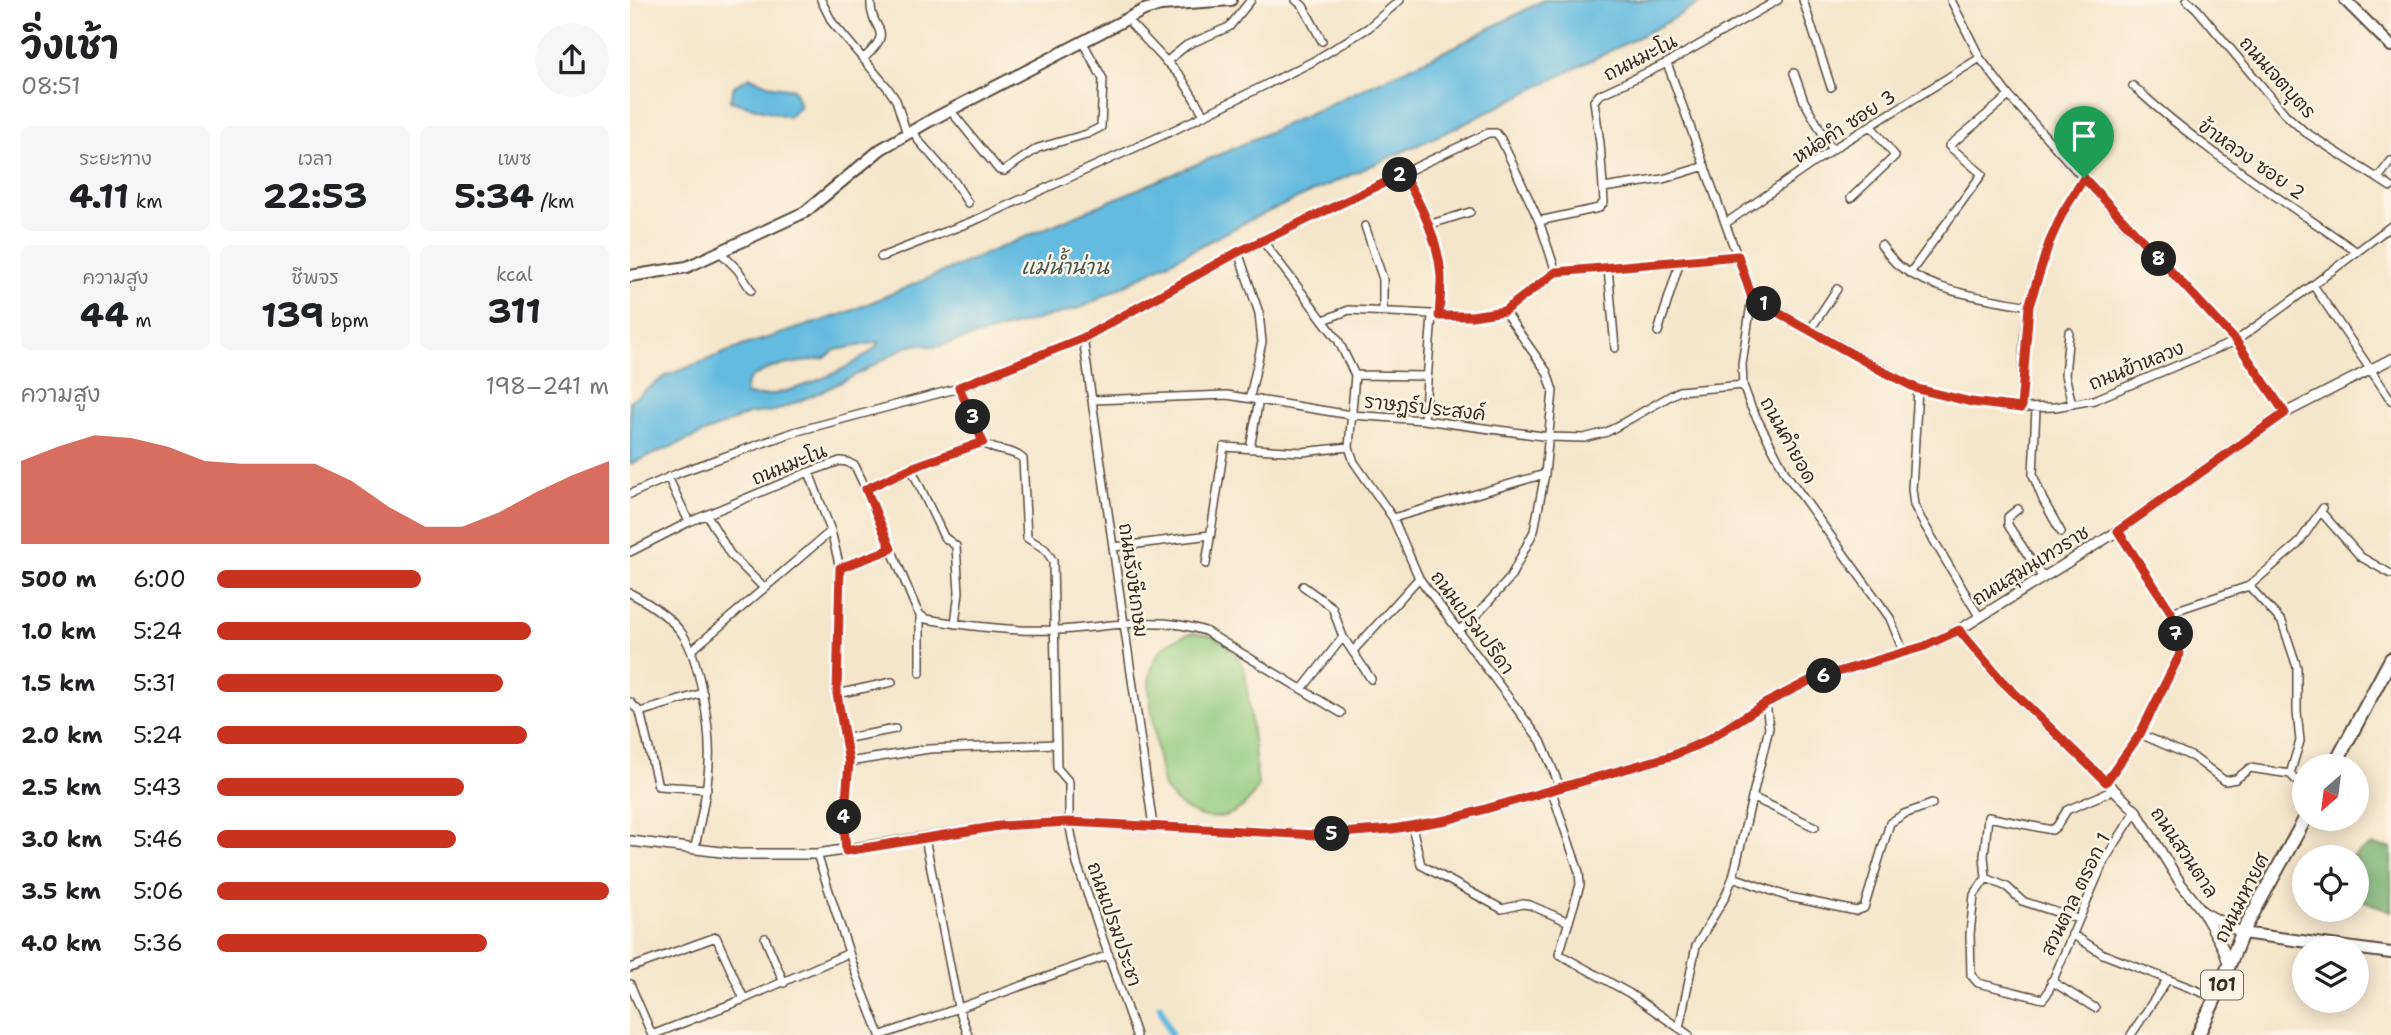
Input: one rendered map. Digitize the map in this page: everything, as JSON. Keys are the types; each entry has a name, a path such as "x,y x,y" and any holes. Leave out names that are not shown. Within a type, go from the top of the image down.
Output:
{"main road":[{"path":"630,276 687,267 805,212 881,149 950,110 1144,10 1161,5 1231,0"},
{"path":"2345,0 2391,46"},
{"path":"2340,754 2391,659"},
{"name":"ถนนมหายศ","path":"2198,1035 2242,933 2298,831"},
{"path":"2242,933 2391,953"}],"street":[{"path":"821,0 832,22 895,100 910,132 950,175 968,203"},
{"path":"863,59 878,45 880,38 880,28 870,9 871,0"},
{"path":"1166,62 1187,45 1229,27 1251,0"},
{"path":"1297,0 1322,41"},
{"path":"881,257 978,219 1312,62 1368,28 1400,0"},
{"name":"ถนนมะโน","path":"1603,188 1594,101 1599,95 1667,63 1778,0"},
{"path":"1803,0 1830,87"},
{"path":"1951,0 1980,58 2010,96 2236,341 2285,413"},
{"name":"ถนนเจตบุตร","path":"2187,0 2286,114 2305,132 2391,187"},
{"path":"1132,25 1181,77 1204,115"},
{"path":"950,110 999,170 1004,172 1038,148 1087,134 1101,127 1103,79 1082,41"},
{"name":"หน่อคำ ซอย 3","path":"1726,223 1832,150 1980,58"},
{"name":"ถนนคำยอด","path":"1667,63 1752,298 1742,364 1742,385 1786,474 1889,618 1903,651"},
{"path":"1794,74 1804,101 1832,150"},
{"name":"ข้าหลวง ซอย 2","path":"2133,86 2163,114 2209,149 2357,252"},
{"path":"1910,272 1982,174 1949,146 2010,96"},
{"path":"1851,198 1895,156 1871,125"},
{"path":"630,494 668,477 794,432 959,387 1083,338 1238,252 1488,133 1496,133 1501,139 1539,221 1556,272"},
{"path":"2378,178 2391,161"},
{"path":"1539,221 1599,208 1604,202 1603,188 1663,179 1705,166"},
{"path":"1403,174 1419,200 1435,247 1441,275 1427,376 1424,420"},
{"path":"2021,408 2029,306 2049,243 2063,212 2084,178"},
{"path":"1428,225 1470,212"},
{"path":"1365,226 1383,279 1383,310"},
{"name":"ถนนข้าหลวง","path":"1752,298 1918,389 1971,402 2021,408 2072,404 2111,394 2236,341 2391,226"},
{"path":"1206,564 1223,447 1302,452 1349,447 1355,376 1338,340 1262,240"},
{"path":"1881,245 1896,264 1935,284 1974,296 2029,306"},
{"path":"720,252 738,270 751,290"},
{"path":"1238,252 1259,313 1262,342 1250,397"},
{"path":"1324,320 1349,310 1472,316 1504,311 1556,272 1738,256"},
{"path":"1658,332 1680,261"},
{"path":"1608,268 1615,348"},
{"path":"2313,285 2391,400"},
{"path":"1810,330 1837,289"},
{"path":"1459,630 1475,617 1510,578 1534,531 1545,474 1553,391 1551,381 1504,311"},
{"path":"2069,332 2065,375 2072,404"},
{"name":"ถนนรังษีเกษม","path":"1083,338 1153,826"},
{"name":"ถนนสุมนเทวราช","path":"630,841 738,854 817,854 999,826 1069,822 1316,835 1447,820 1671,756 1706,741 1766,703 1811,680 1925,646 1959,630 2118,531 2285,413 2391,359"},
{"path":"1355,376 1427,376"},
{"name":"ราษฎร์ประสงค์","path":"1093,400 1227,395 1351,415 1424,420 1550,437 1584,438 1607,432 1679,391 1742,385"},
{"path":"866,489 911,468 983,442 959,387"},
{"path":"1918,389 1912,489 1914,505 1980,618"},
{"path":"1250,449 1259,399"},
{"path":"2036,408 2033,475 2061,532"},
{"name":"ถนนเปรมประชา","path":"983,442 989,448 1018,454 1023,459 1027,538 1045,549 1053,561 1057,768 1069,782 1069,822 1077,864 1136,1035"},
{"name":"ถนนเปรมปรีดา","path":"1349,447 1354,462 1393,518 1419,578 1541,741 1556,788 1580,885 1559,954 1629,993 1679,1028"},
{"name":"ถนนมะโน","path":"630,552 689,522 810,472 840,461 848,462 855,466 866,489 920,615"},
{"path":"911,468 944,537 956,546 959,592 955,624"},
{"path":"810,472 831,531 840,568 837,694 849,762 844,825 846,851"},
{"path":"1393,518 1545,474"},
{"path":"668,477 689,522"},
{"path":"2018,509 2008,517 2008,526 2043,578"},
{"path":"2171,612 2249,586 2298,544 2322,510 2361,557 2391,574"},
{"path":"707,515 730,554 763,587"},
{"path":"692,650 831,531"},
{"path":"2106,782 2140,734 2180,654 2171,612 2118,531"},
{"path":"1114,547 1210,535"},
{"path":"840,568 891,549"},
{"path":"1353,651 1419,578"},
{"path":"1303,586 1332,607 1343,637 1371,679"},
{"path":"2140,734 2193,757 2225,781 2236,779 2250,768 2290,774 2300,741 2297,667 2283,622 2249,586"},
{"path":"630,593 651,604 680,631 692,650 703,693 710,760 695,848"},
{"path":"920,615 926,619 955,624 1055,630 1123,623 1185,624 1205,631 1341,713"},
{"path":"920,615 920,673"},
{"name":"ถนนสวนตาล","path":"1959,630 2001,680 2136,811 2181,884 2203,912 2242,933"},
{"path":"1302,689 1343,637"},
{"path":"837,694 892,682"},
{"path":"640,712 703,693"},
{"path":"630,702 640,712 658,786 707,789"},
{"path":"1689,1035 1679,1028 1696,946 1725,897 1733,877 1769,728 1766,703"},
{"path":"844,739 895,729"},
{"path":"849,762 929,749 1056,744"},
{"path":"2078,919 2022,901 2007,887 1986,878 1984,856 1988,817 2052,830 2067,810 2114,790"},
{"path":"1752,797 1815,827"},
{"path":"1733,877 1788,897 1856,911 1864,908 1887,827 1893,820 1931,804"},
{"name":"สวนตาล ตรอก 1","path":"1986,878 1974,895 1970,934 1971,975 1978,984 2043,999 2105,861 2136,811"},
{"path":"1412,826 1421,865 1502,908 1530,905 1569,922"},
{"path":"925,838 958,1007 968,1035"},
{"path":"817,854 849,953 881,1035 1109,955"},
{"path":"2203,912 2223,948 2229,966"},
{"path":"2072,934 2103,954 2216,998"},
{"path":"630,968 716,937 744,999"},
{"path":"765,939 784,983"},
{"path":"631,987 652,1035 784,983 849,953"},
{"path":"2131,1035 2167,980"},
{"path":"2051,981 2095,1008"}],"green space":[{"path":"1192,633 1212,636 1232,648 1245,670 1258,785 1250,799 1227,815 1200,816 1187,810 1175,801 1163,783 1149,682 1160,651 1167,644"},
{"path":"2369,847 2391,848 2391,911 2369,903"}],"water":[{"name":"แม่น้ำน่าน","path":"1544,0 1705,0 1660,26 1460,126 1252,219 1083,307 936,347 920,344 906,347 821,392 775,411 749,414 630,464 630,401 666,376 742,346 846,313 1230,150 1456,46","holes":["880,342 871,351 817,381 775,394 745,394 747,383 752,377 772,367 825,358 835,350"]},
{"path":"750,77 773,86 794,89 800,106 789,117 730,101 734,86"}],"waterway":[{"path":"1160,1006 1171,1035"}],"route":[{"path":"1403,174 1419,200 1435,247 1441,275 1439,316 1472,316 1504,311 1556,272 1738,256 1752,298 1886,373 1918,389 1971,402 2021,408 2029,306 2049,243 2063,212 2084,178 2236,341 2285,413 2118,531 2171,612 2180,654 2140,734 2106,782 2001,680 1959,630 1925,646 1811,680 1766,703 1706,741 1671,756 1447,820 1392,829 1316,835 1069,822 999,826 846,851 844,825 849,762 837,694 840,568 891,549 866,489 911,468 983,442 959,387 1083,338 1238,252 1403,174"}]}
